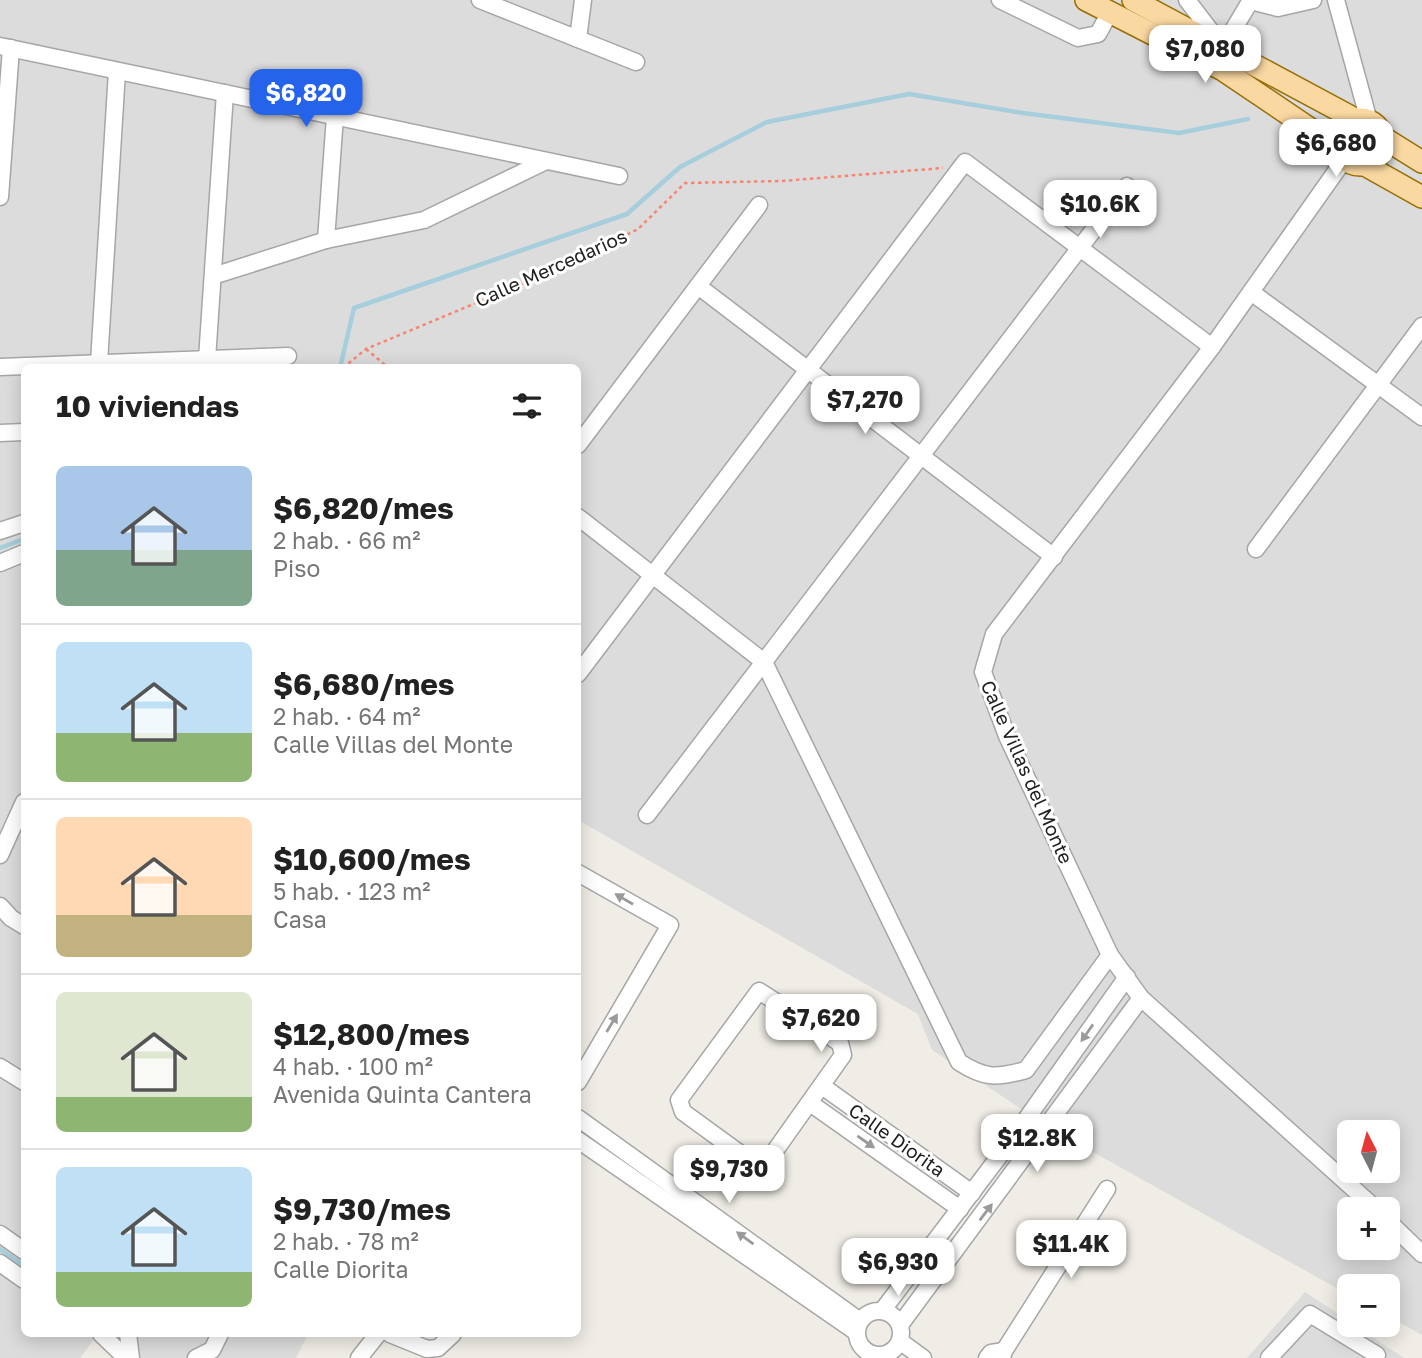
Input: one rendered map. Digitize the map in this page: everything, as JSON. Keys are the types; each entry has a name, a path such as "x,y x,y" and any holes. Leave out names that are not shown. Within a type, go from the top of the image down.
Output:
{"main road":[{"path":"1086,0 1223,70 1349,157 1422,197"},
{"path":"1137,1 1369,126 1422,162"},
{"path":"1349,157 1342,127 1369,126"},
{"path":"1349,157 1377,157 1369,126"}],"street":[{"path":"480,0 636,62"},
{"path":"578,39 583,0"},
{"path":"1000,0 1078,38 1098,34 1110,12"},
{"path":"1187,0 1223,47 1251,1 1278,8 1313,0"},
{"path":"1336,0 1369,126"},
{"path":"0,197 5,47 619,176"},
{"path":"99,363 117,71"},
{"path":"208,359 225,93"},
{"path":"326,240 335,116"},
{"name":"Calle Villas del Monte","path":"1349,157 1212,347 994,634 983,672 1007,736 1110,955 1141,998 1363,1197"},
{"path":"213,276 326,240 424,220 546,161"},
{"path":"581,670 965,162 1212,347"},
{"path":"647,815 1127,186"},
{"path":"581,441 760,205"},
{"path":"698,286 1054,557"},
{"path":"1251,292 1422,416"},
{"path":"1256,549 1422,326"},
{"path":"74,364 288,356"},
{"path":"0,367 21,366"},
{"path":"0,433 21,432"},
{"path":"581,519 654,573 764,662 959,1062 979,1075 1005,1076 1026,1070 1110,955"},
{"path":"0,531 21,524"},
{"path":"0,563 21,554"},
{"path":"0,855 21,809"},
{"path":"581,880 670,925 581,1077"},
{"path":"0,906 21,924"},
{"path":"882,1311 972,1193 1127,977"},
{"path":"760,991 840,1043 843,1055 810,1103 767,1162 760,1164 753,1163 683,1112 679,1100 760,991"},
{"path":"895,1351 900,1325 1141,998"},
{"path":"0,1067 21,1080"},
{"name":"Calle Diorita","path":"822,1086 972,1193"},
{"name":"Calle Diorita","path":"810,1103 960,1209"},
{"path":"581,1120 680,1201 858,1326"},
{"path":"581,1146 596,1131"},
{"path":"581,1148 680,1201"},
{"path":"987,1358 991,1353 1003,1354 1107,1189"},
{"path":"1400,1233 1422,1254"},
{"path":"0,1234 21,1249"},
{"path":"0,1264 21,1278"},
{"path":"900,1325 892,1315 882,1311 870,1312 858,1326 858,1343 866,1352 877,1356 895,1351 923,1358"},
{"path":"1269,1358 1310,1314 1377,1355 1375,1358"},
{"path":"103,1337 128,1358"},
{"path":"128,1337 128,1358"},
{"path":"196,1358 212,1349 218,1337"},
{"path":"359,1358 376,1337"},
{"path":"397,1337 427,1349 438,1348 450,1337"}],"path":[{"name":"Calle Mercedarios","path":"348,364 366,349 566,265 638,229 685,183 782,181 945,167 965,162"},
{"path":"366,349 384,364"}],"shaded area":[{"path":"0,0 1422,0 1422,1335 1400,1323 1400,1274 1337,1274 1337,1288 1050,1128 932,1050 918,1014 581,822 581,364 21,364 21,1337 96,1337 80,1358 0,1358"},
{"path":"1305,1292 1337,1313 1337,1337 1372,1337 1404,1358 1247,1358"},
{"path":"100,1337 306,1337 296,1358 116,1358"}],"waterway":[{"path":"341,364 354,308 627,214 680,167 767,122 909,94 1023,113 1179,133 1248,119"},
{"path":"0,548 21,540"},
{"path":"0,1249 21,1264"},
{"path":"116,1337 117,1343"}]}
